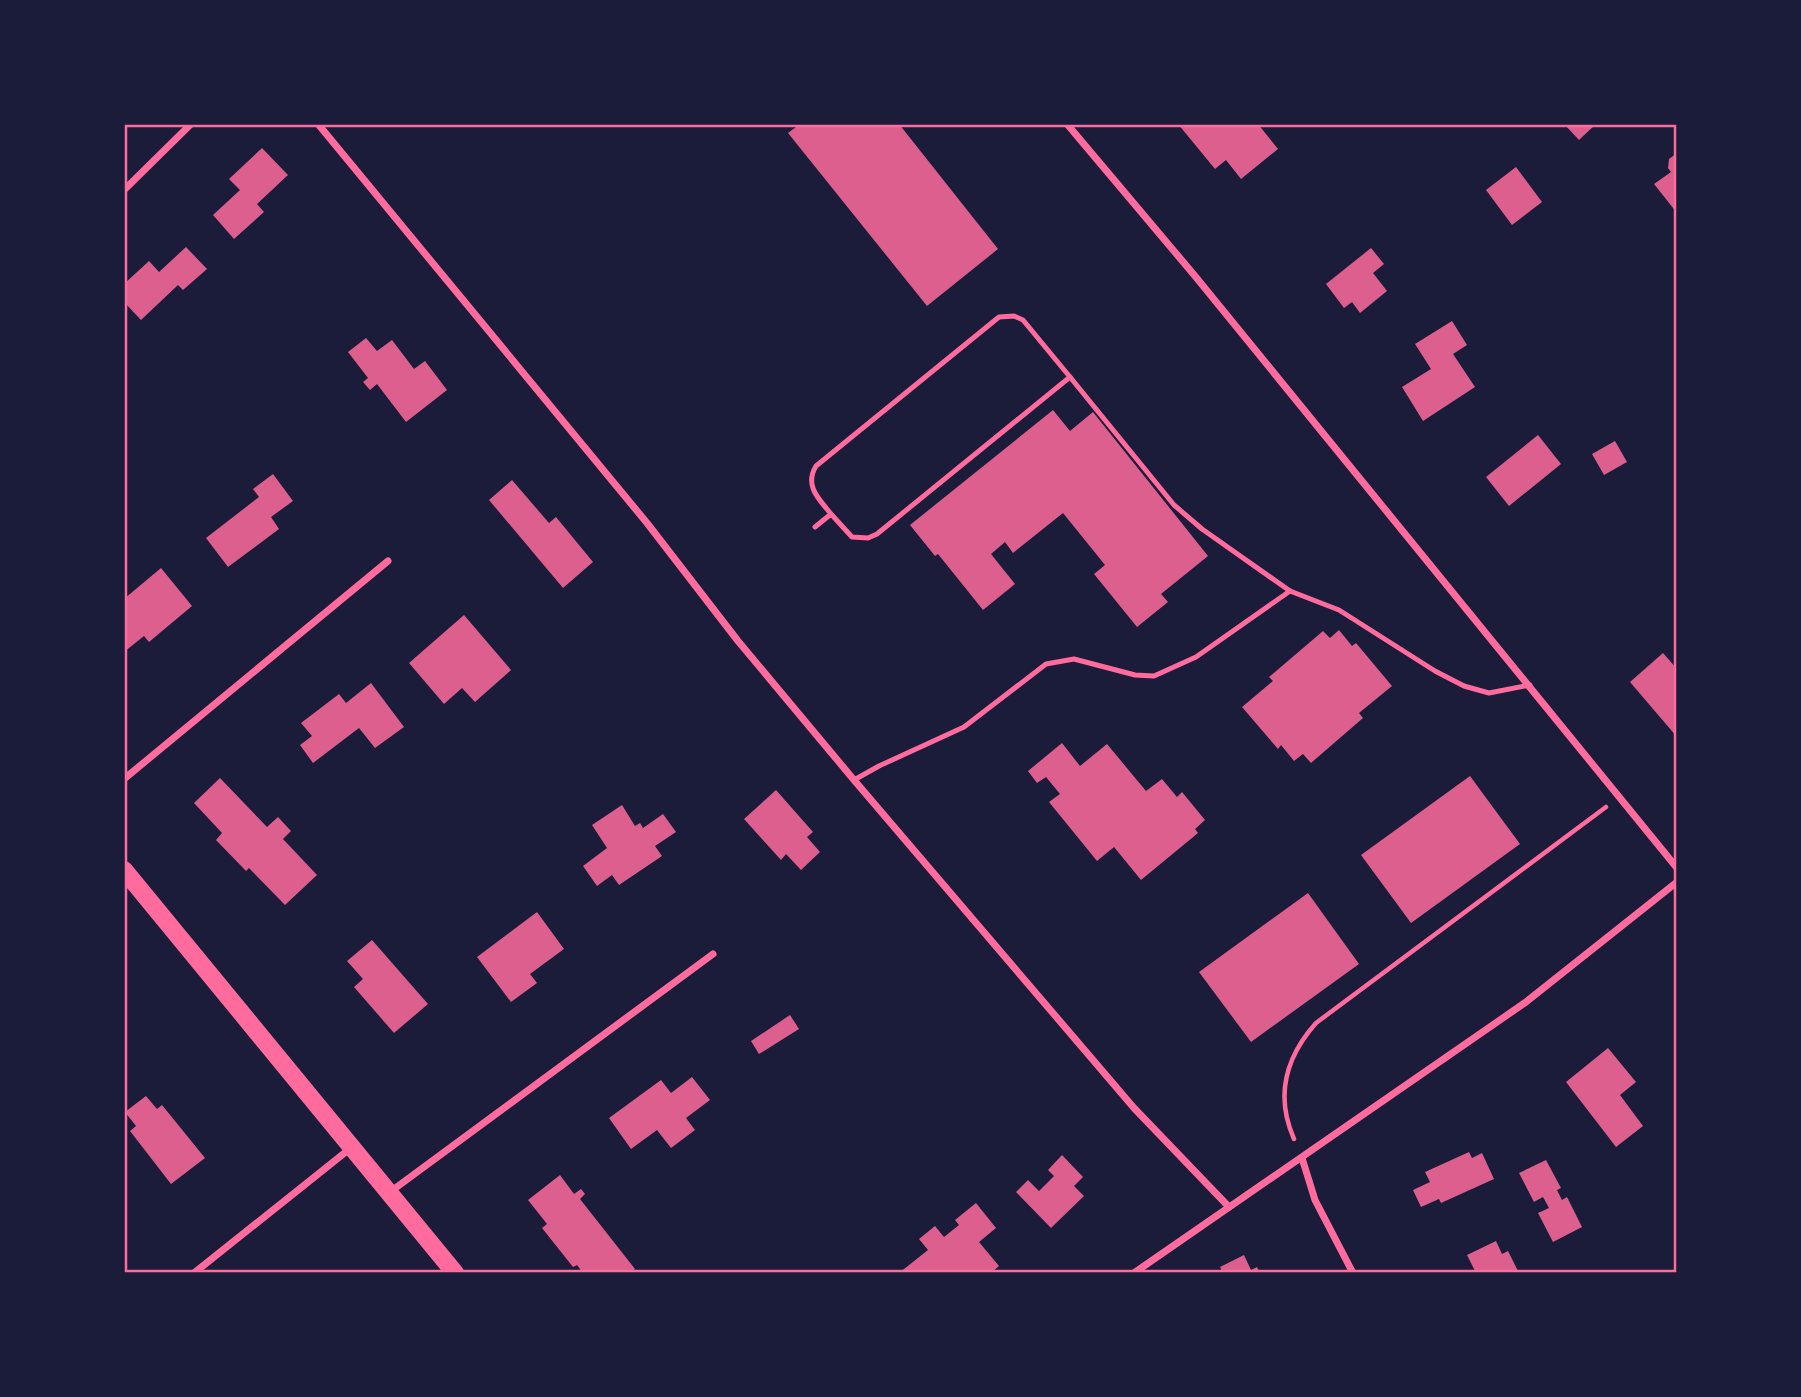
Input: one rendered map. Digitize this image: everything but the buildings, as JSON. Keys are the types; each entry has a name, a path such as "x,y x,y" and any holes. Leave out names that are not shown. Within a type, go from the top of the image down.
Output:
{"main road":[{"path":"124,870 455,1273"}],"street":[{"path":"124,190 191,124"},
{"path":"318,124 647,523 738,641 854,780 1133,1108 1229,1207"},
{"path":"1068,124 1530,685 1677,868"},
{"path":"124,779 388,561"},
{"path":"1134,1273 1526,1002 1677,882"},
{"path":"390,1192 713,954"},
{"path":"194,1273 352,1147"},
{"path":"1302,1158 1315,1200 1353,1273"}],"lane":[{"path":"1070,377 872,536 862,539 852,537 811,486 811,476 816,466 999,317 1014,316 1023,320 1070,377 1174,505 1290,591 1339,610 1464,686 1489,693 1530,685"},
{"path":"816,527 831,514"},
{"path":"854,780 964,727 1046,664 1074,659 1135,675 1154,676 1196,657 1290,591"}],"path":[{"path":"1302,1158 1286,1122 1284,1097 1287,1073 1296,1051 1316,1023 1620,796"}]}
